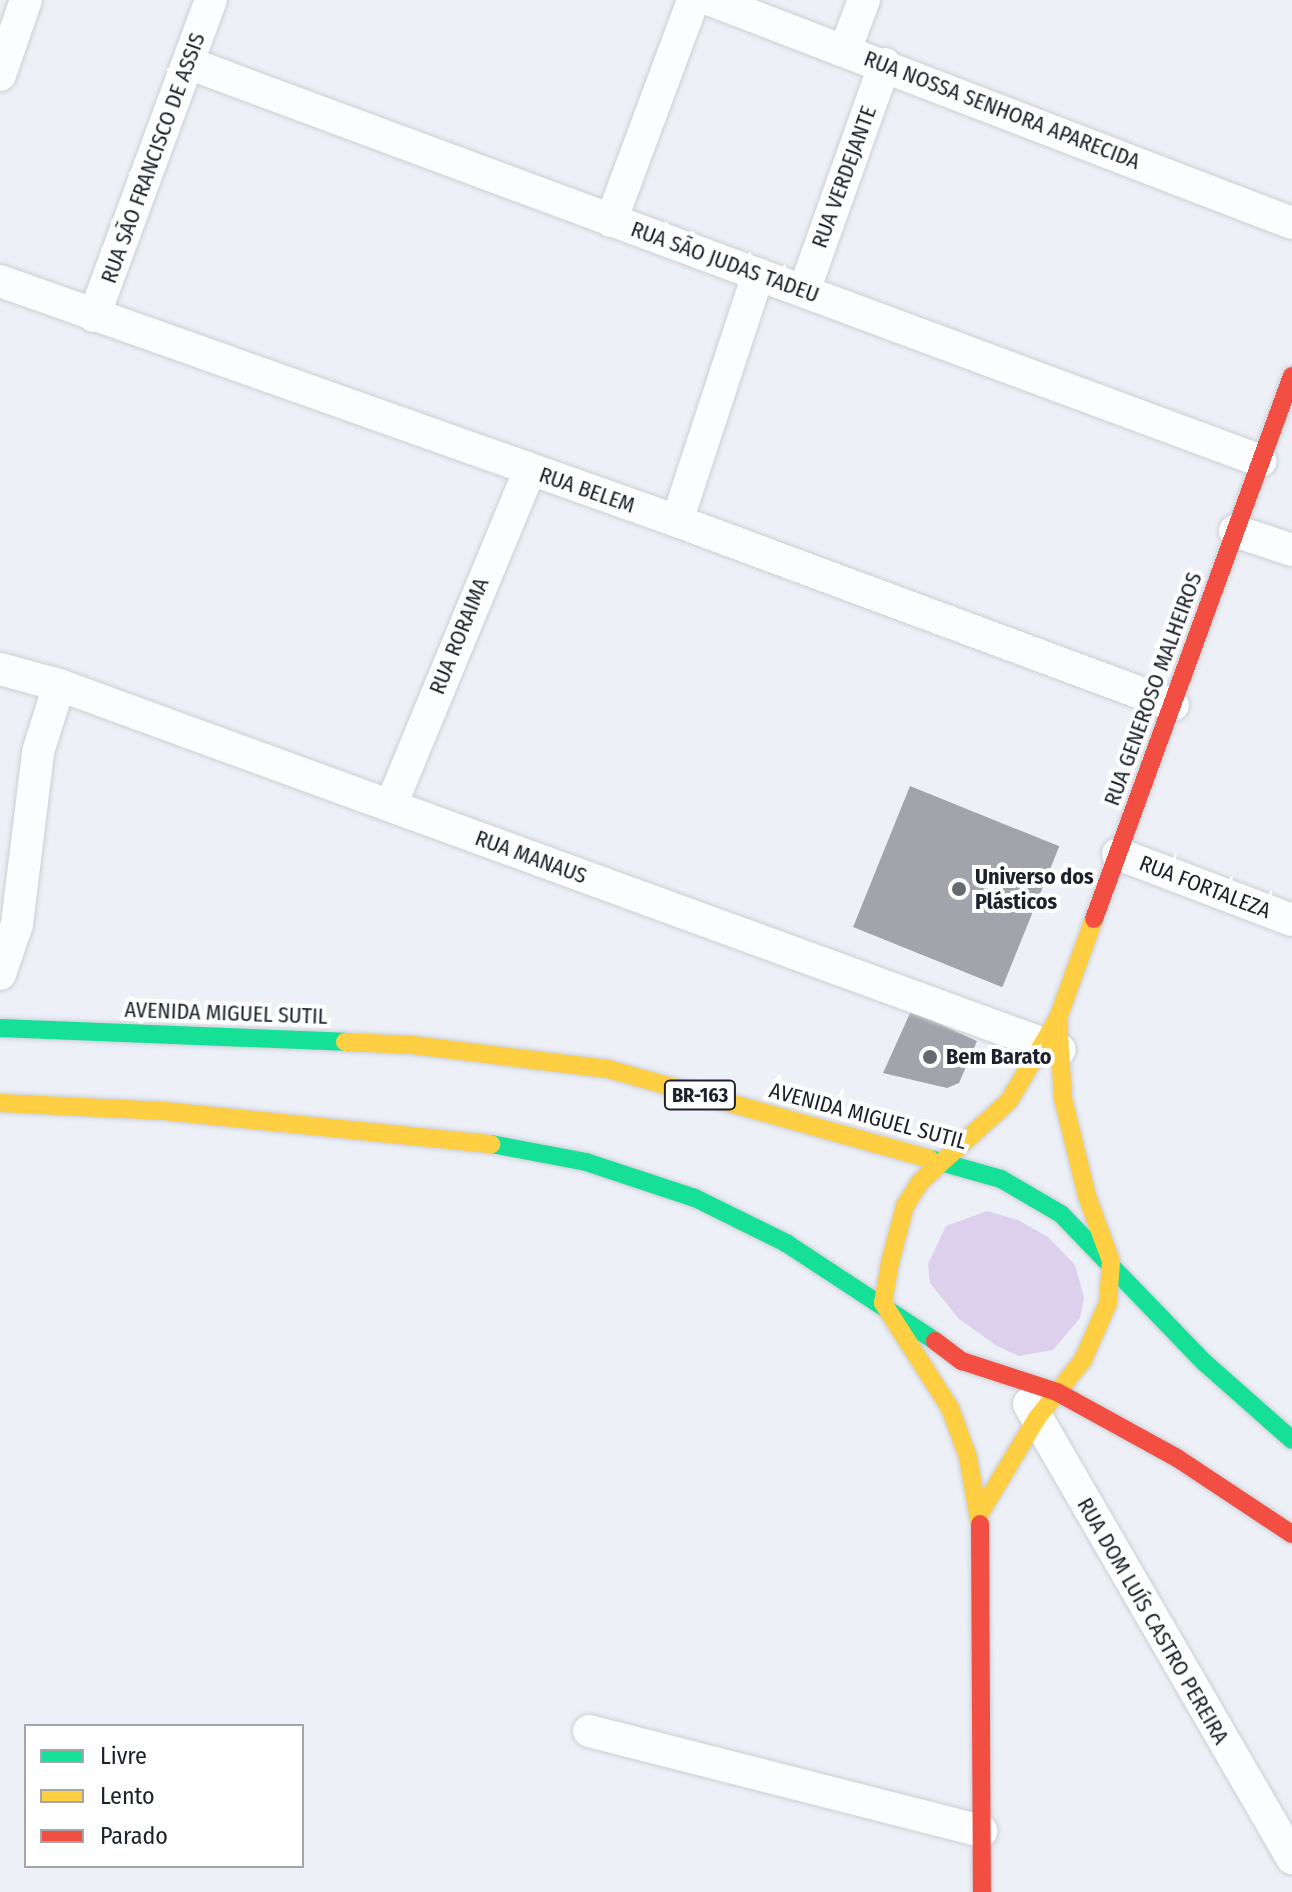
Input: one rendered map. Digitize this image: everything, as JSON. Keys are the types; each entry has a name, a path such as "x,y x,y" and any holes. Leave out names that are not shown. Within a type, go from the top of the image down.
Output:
{"main road":[{"name":"RUA GENEROSO MALHEIROS","path":"1054,1038 1292,376"},
{"name":"AVENIDA MIGUEL SUTIL","path":"0,1028 412,1045 608,1069 938,1162 1031,1193 1111,1261 1205,1363 1292,1440"},
{"path":"982,1892 980,1513 955,1420 883,1303 905,1206 938,1162 981,1130 1009,1101 1054,1038"},
{"path":"980,1513 1037,1418 1098,1332 1108,1303 1111,1261 1074,1148 1054,1038"},
{"path":"0,1103 164,1111 501,1145 586,1162 695,1198 786,1243 883,1303 962,1361 1017,1382 1057,1392 1177,1458 1292,1534"}],"street":[{"path":"0,75 26,0"},
{"name":"RUA SÃO FRANCISCO DE ASSIS","path":"94,316 211,0"},
{"path":"611,221 693,0"},
{"name":"RUA NOSSA SENHORA APARECIDA","path":"711,0 885,64 1292,223"},
{"path":"845,50 864,0"},
{"name":"RUA SÃO JUDAS TADEU","path":"188,63 1261,461"},
{"name":"RUA VERDEJANTE","path":"804,291 885,64"},
{"path":"677,521 758,274"},
{"name":"RUA BELEM","path":"0,281 677,521 1173,705"},
{"name":"RUA RORAIMA","path":"391,805 530,470"},
{"path":"1235,531 1292,550"},
{"name":"RUA MANAUS","path":"0,669 59,685 1054,1038"},
{"path":"0,974 17,924 38,752 59,685"},
{"name":"RUA FORTALEZA","path":"1118,854 1292,920"},
{"name":"RUA DOM LUÍS CASTRO PEREIRA","path":"1017,1382 1292,1858"},
{"path":"589,1731 981,1831"}],"shaded area":[{"path":"987,1211 1018,1220 1048,1237 1075,1265 1084,1298 1080,1318 1053,1350 1019,1356 997,1346 959,1319 930,1283 928,1264 946,1226"}],"building":[{"name":"Universo dos Plásticos","path":"910,786 1059,846 1002,987 853,927"},
{"name":"Bem Barato","path":"911,1011 977,1041 959,1083 947,1088 883,1073"}],"traffic: fast":[{"path":"0,1028 345,1042"},
{"path":"491,1144 586,1162 695,1198 786,1243 935,1341"},
{"path":"930,1159 1001,1179 1061,1214 1205,1363 1292,1440"}],"traffic: slow":[{"path":"980,1524 968,1457 950,1408 883,1303 890,1263 905,1206 920,1182 1009,1101 1058,1018 1094,919"},
{"path":"980,1513 1037,1418 1083,1360 1108,1303 1111,1261 1087,1196 1063,1098 1058,1018"},
{"path":"345,1042 412,1045 608,1069 930,1159"},
{"path":"0,1103 164,1111 491,1144"}],"traffic: jam":[{"path":"1094,919 1292,376"},
{"path":"935,1341 962,1361 1057,1392 1177,1458 1292,1534"},
{"path":"980,1524 982,1892"}],"place":[{"name":"Universo dos Plásticos","path":"959,889"},
{"name":"Bem Barato","path":"930,1057"}]}
